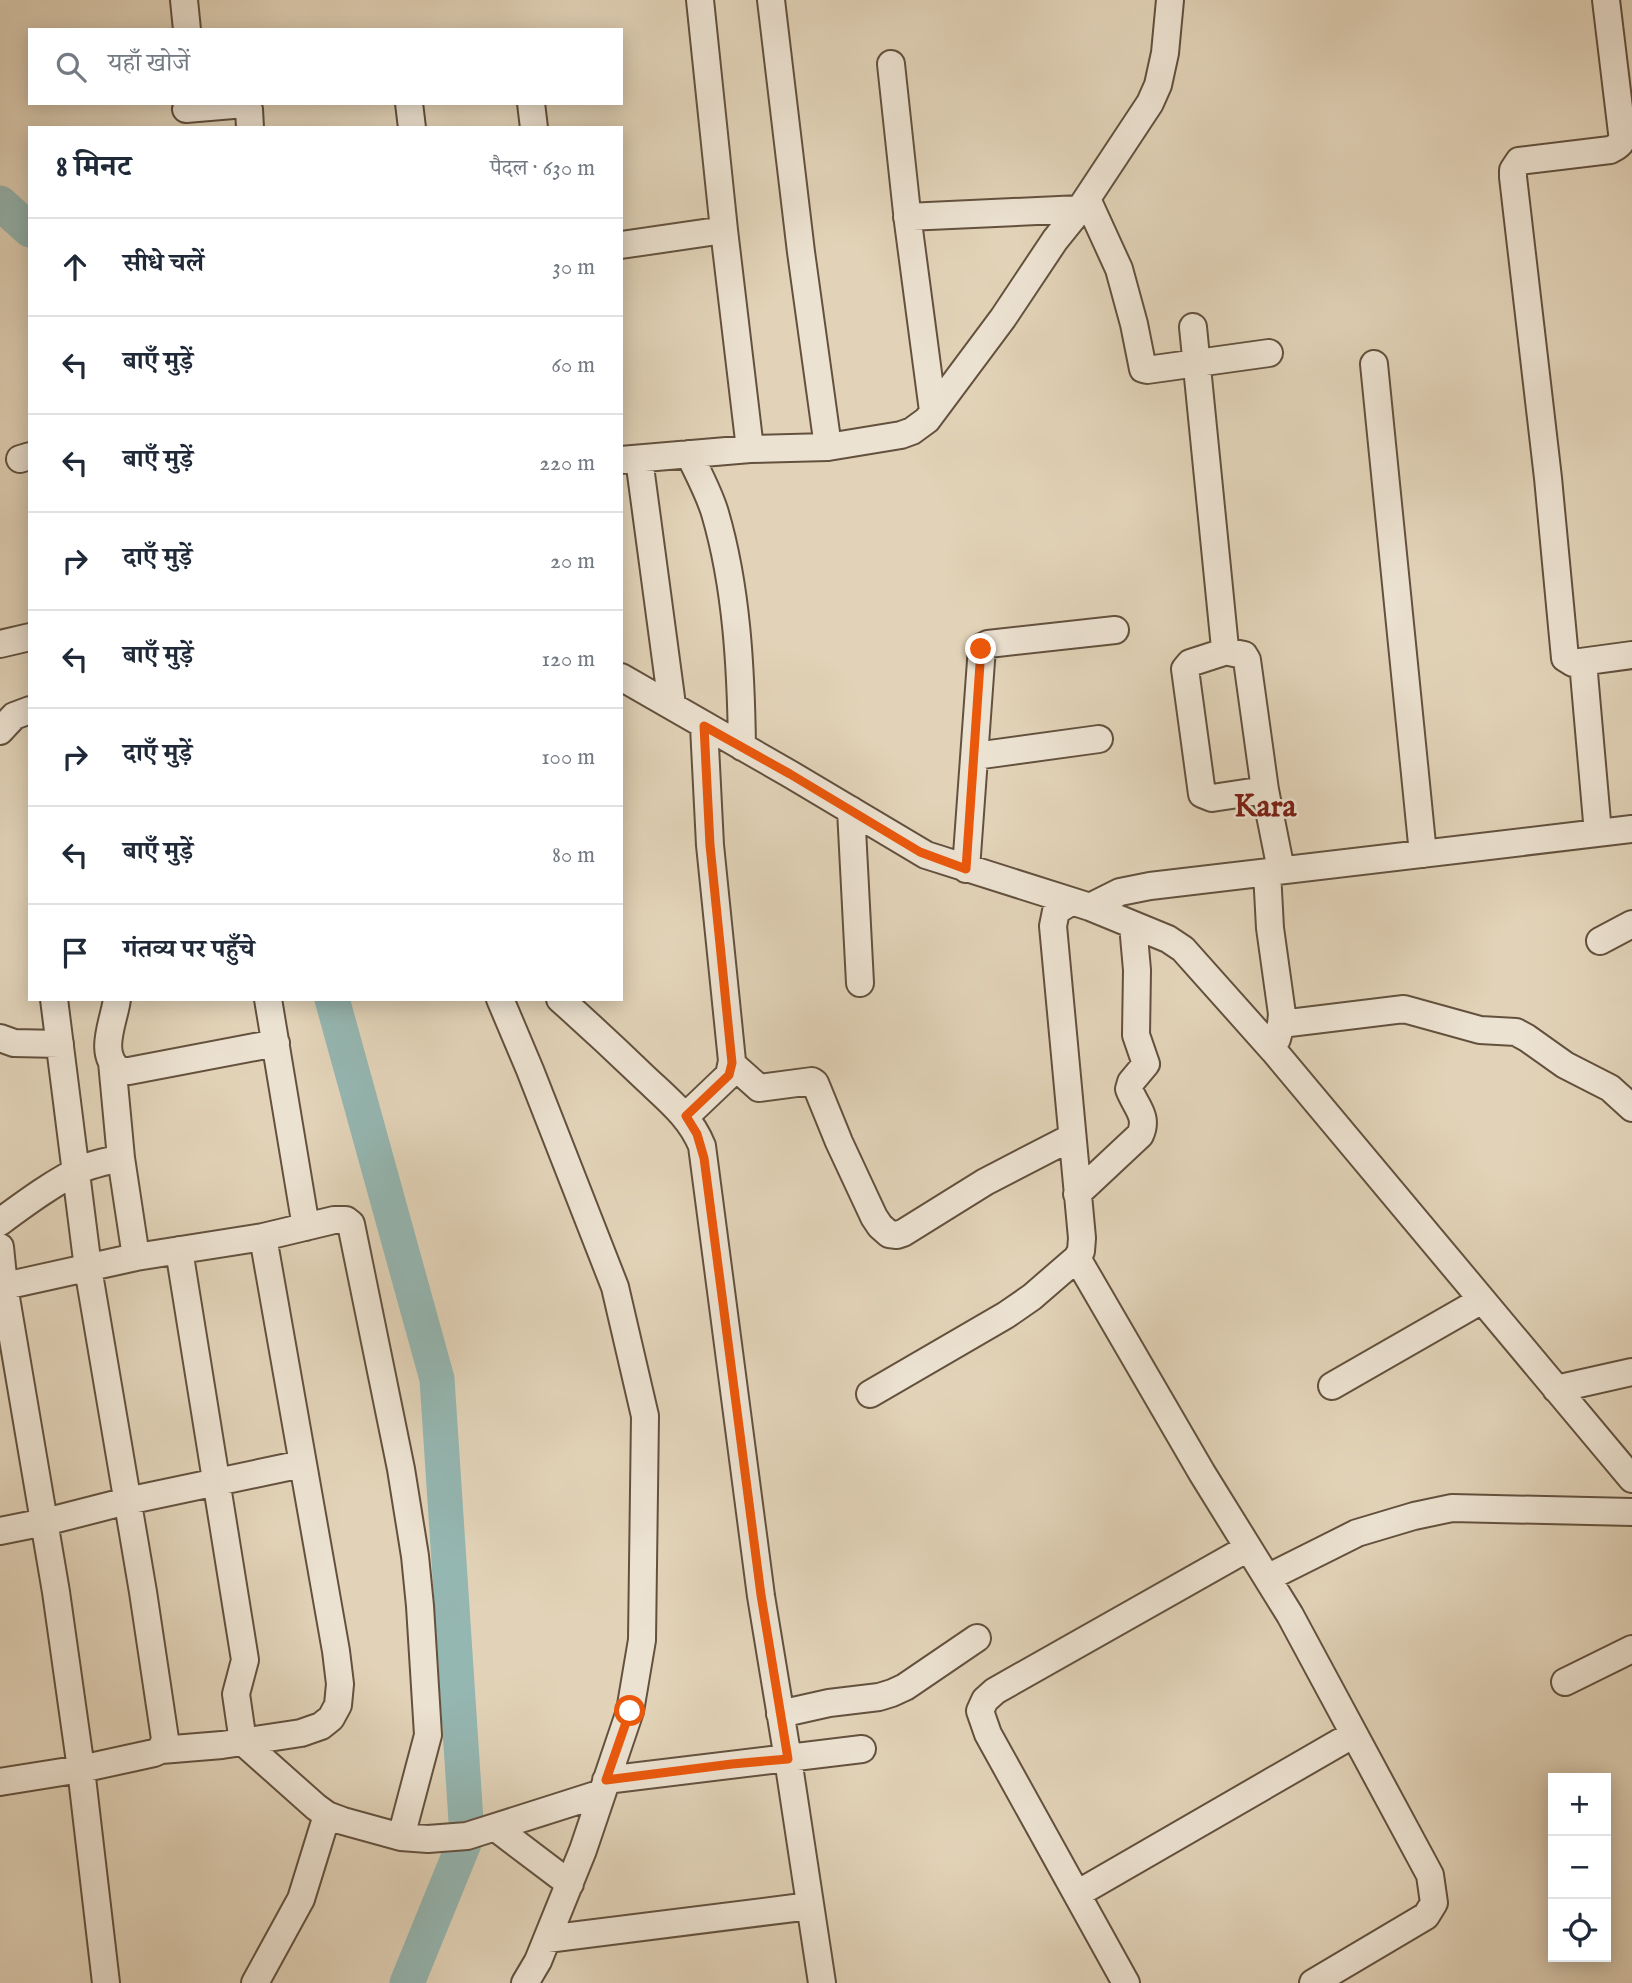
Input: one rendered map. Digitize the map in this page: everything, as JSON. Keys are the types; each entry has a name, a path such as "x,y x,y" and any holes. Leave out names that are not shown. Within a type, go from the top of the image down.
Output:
{"street":[{"path":"187,28 184,0 192,0"},
{"path":"700,0 750,449"},
{"path":"771,0 801,252 828,447"},
{"path":"672,705 630,460 750,449 828,447 901,435 920,426 1003,318 1055,240 1083,204 1154,94 1165,53 1170,0"},
{"path":"1605,0 1624,87 1624,146 1526,160 1519,162 1513,170 1548,478 1564,652 1569,662 1632,655"},
{"path":"891,64 933,411"},
{"path":"184,113 238,105"},
{"path":"246,105 249,109 250,126"},
{"path":"409,105 412,126"},
{"path":"531,105 534,126"},
{"path":"908,217 1083,204"},
{"path":"1083,204 1119,270 1134,324 1142,367 1147,370 1269,353"},
{"path":"623,245 724,230"},
{"path":"1193,327 1227,651"},
{"path":"1374,364 1423,854"},
{"path":"689,454 715,514 728,574 741,674 742,747"},
{"path":"966,869 983,646 1115,630"},
{"path":"0,644 28,637"},
{"path":"1265,790 1212,798 1202,794 1185,669 1189,663 1227,651 1247,657 1265,790 1274,871 1270,928 1282,1024 1274,1051"},
{"path":"1583,662 1598,832"},
{"path":"623,678 926,855 1081,904 1168,939 1183,949 1274,1051 1632,1479"},
{"path":"0,731 14,716 28,711"},
{"path":"686,1116 729,1075 732,1063 710,845 704,726"},
{"path":"975,756 1100,739"},
{"path":"850,810 860,983"},
{"path":"870,1394 1017,1308 1077,1258 1082,1244 1053,926 1056,911 1127,890 1632,829"},
{"path":"1600,941 1632,924"},
{"path":"1077,1194 1140,1135 1143,1128 1142,1113 1129,1090 1131,1082 1146,1064 1136,1035 1137,970 1133,925"},
{"path":"54,1001 88,1268 165,1732 161,1750"},
{"path":"117,1001 108,1036 121,1158 136,1257"},
{"path":"268,1001 306,1227"},
{"path":"501,1001 615,1287 645,1416 642,1640 630,1711 570,1884 538,1961 525,1983"},
{"path":"561,1001 686,1116 697,1134 704,1158 761,1595 822,1983"},
{"path":"1282,1024 1404,1009 1475,1029 1516,1032 1565,1065 1610,1088 1632,1108"},
{"path":"0,1038 14,1043 60,1044"},
{"path":"112,1062 120,1071 130,1071 276,1043"},
{"path":"732,1063 759,1088 812,1081 815,1083 868,1205 880,1226 889,1234 903,1233 985,1182 1072,1137"},
{"path":"0,1222 76,1172 121,1158"},
{"path":"2,1286 136,1257 263,1237 341,1219 351,1224 401,1469 421,1619 428,1735 401,1837"},
{"path":"0,1782 130,1760 161,1750 301,1733 321,1726 331,1718 338,1705 340,1684 335,1651 263,1237"},
{"path":"0,1247 2,1286 45,1522 81,1769 106,1983"},
{"path":"179,1250 245,1660 236,1694 243,1742 327,1815 401,1837 428,1839 467,1836 496,1828 604,1787 732,1764 862,1749"},
{"path":"1077,1258 1202,1473 1290,1615 1426,1866 1434,1903 1431,1910 1420,1921 1313,1983"},
{"path":"1332,1386 1482,1300"},
{"path":"1556,1389 1632,1372"},
{"path":"0,1531 302,1464"},
{"path":"1267,1577 1357,1533 1452,1508 1632,1511"},
{"path":"1126,1983 988,1734 980,1711 985,1700 995,1691 1248,1548"},
{"path":"780,1714 892,1693 977,1638"},
{"path":"1565,1682 1632,1649"},
{"path":"1077,1894 1354,1734"},
{"path":"255,1983 301,1899 327,1815"},
{"path":"496,1828 570,1884"},
{"path":"547,1939 810,1906"}],"waterway":[{"path":"0,203 28,228"},
{"path":"333,1001 437,1379 467,1836 407,1983"}],"district":[{"name":"Kara","path":"1265,805"}],"route":[{"path":"630,1711 606,1780 788,1759 761,1595 704,1158 697,1134 686,1116 729,1075 732,1063 710,845 704,726 920,852 966,869 981,649"}]}
